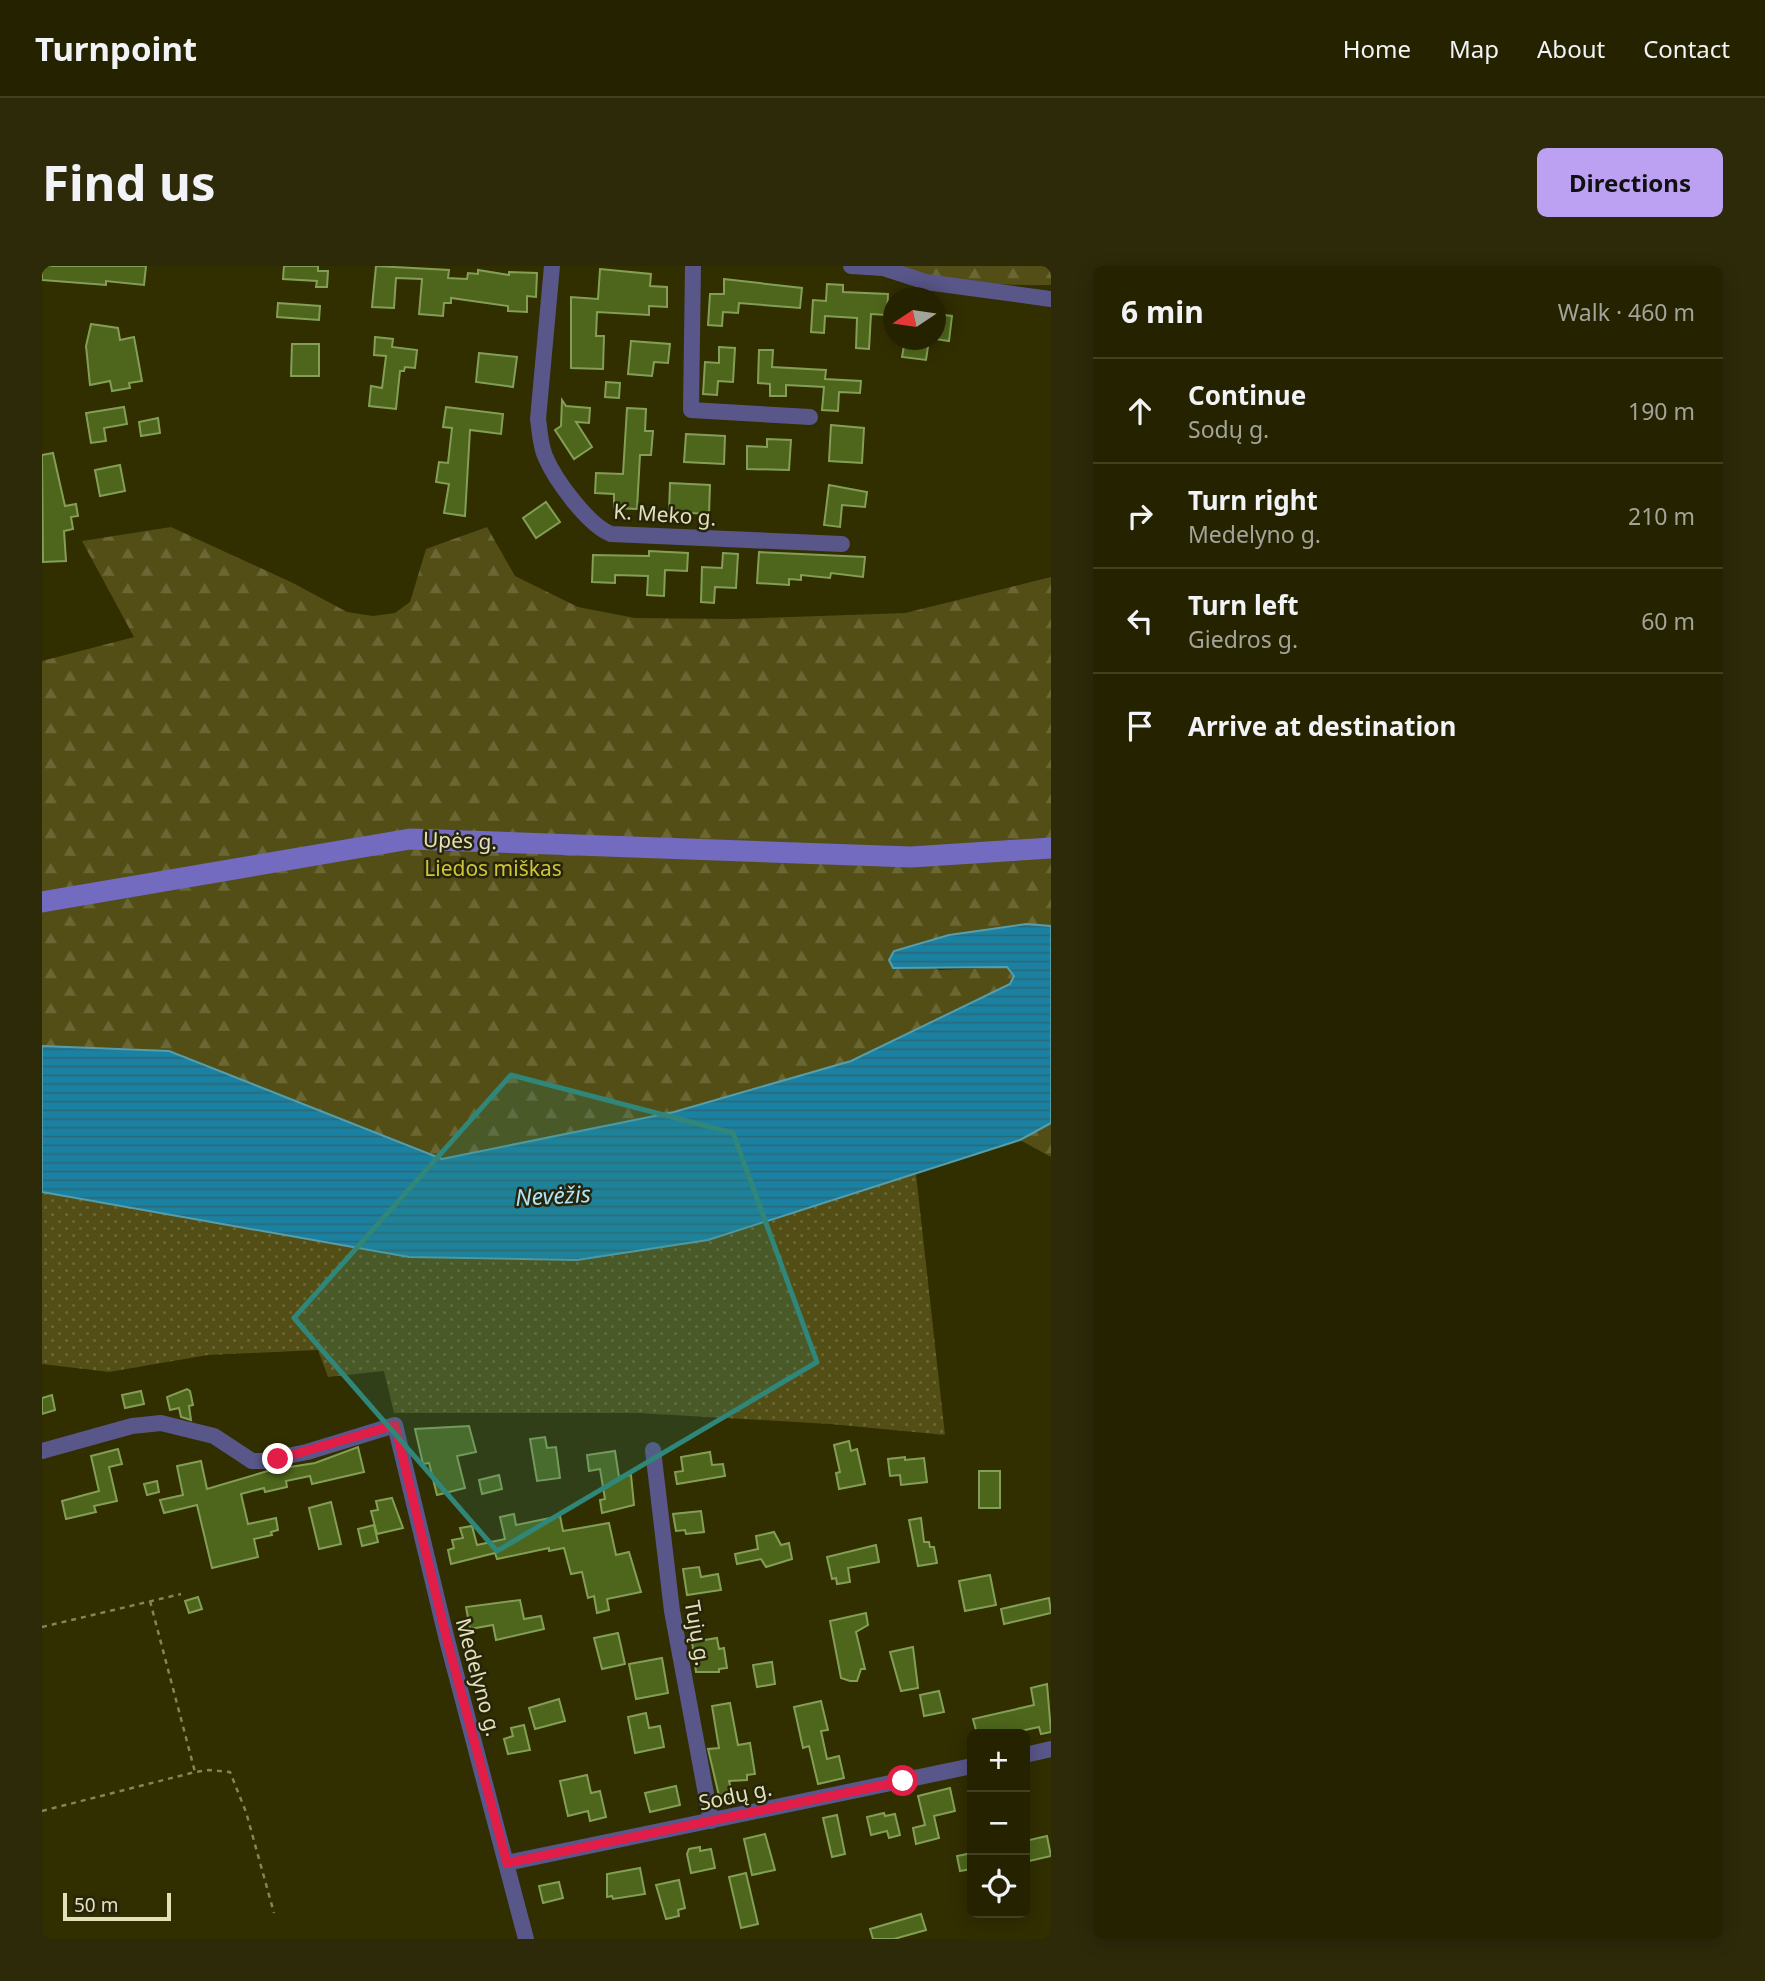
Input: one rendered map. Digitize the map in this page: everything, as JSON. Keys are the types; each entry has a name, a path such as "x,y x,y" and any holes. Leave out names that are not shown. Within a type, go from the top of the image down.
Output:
{"main road":[{"name":"Upės g.","path":"42,902 410,839 911,856 1051,848"}],"street":[{"name":"K. Meko g.","path":"552,266 538,419 541,443 546,459 586,516 599,529 611,534 842,544"},
{"path":"693,266 691,410 810,417"},
{"path":"851,266 883,268 926,282 1051,299"},
{"name":"Medelyno g.","path":"42,1451 132,1426 161,1423 214,1436 251,1461 262,1461 307,1452 395,1425 447,1640 526,1939"},
{"name":"Tujų g.","path":"653,1450 672,1611 711,1821"},
{"path":"1030,1754 1051,1749"},
{"name":"Sodų g.","path":"507,1863 967,1767"}],"path":[{"path":"42,1627 181,1594"},
{"path":"150,1601 195,1772"},
{"path":"42,1811 209,1769 230,1772 246,1812 274,1913"}],"highlighted area":[{"path":"511,1075 733,1133 817,1362 497,1551 294,1318"}],"green space":[{"path":"897,266 1051,266 1051,285 973,282 934,276"},
{"name":"Liedos miškas","path":"171,527 293,583 347,612 373,616 395,613 410,602 426,549 487,527 515,576 578,607 635,618 733,619 905,613 1051,577 1051,926 971,932 894,951 939,970 1007,967 1014,976 1010,984 851,1061 674,1112 442,1159 169,1051 42,1046 42,661 134,637 82,541"},
{"path":"1051,1123 1051,1157 1020,1140"},
{"path":"916,1174 945,1435 830,1424 638,1413 394,1413 384,1371 328,1377 318,1350 208,1355 109,1372 42,1364 42,1192 409,1257 708,1240"}],"water":[{"name":"Nevėžis","path":"1026,924 1051,926 1051,1123 1020,1140 708,1240 577,1260 409,1257 42,1192 42,1046 169,1051 442,1159 674,1112 851,1061 1010,984 1014,976 1007,967 893,968 889,960 894,951 949,935"}],"building":[{"path":"42,266 146,266 144,285 106,281 106,285 42,280"},
{"path":"284,266 318,266 318,271 328,271 327,287 316,287 317,281 283,279"},
{"path":"376,266 449,270 448,278 467,279 468,273 478,274 478,270 509,275 509,272 537,273 536,297 527,296 527,312 508,311 508,306 451,298 451,303 444,303 443,316 419,314 422,279 396,278 394,308 372,307"},
{"path":"600,269 651,274 650,286 667,287 667,307 649,306 649,315 597,312 596,336 604,336 603,369 571,368 571,297 598,299"},
{"path":"724,279 802,288 800,308 739,303 738,313 723,312 722,326 708,325 710,294 724,294"},
{"path":"827,284 843,285 843,292 883,294 883,315 871,314 869,349 856,348 857,318 825,316 824,333 811,332 813,300 826,301"},
{"path":"278,303 320,306 319,320 277,317"},
{"path":"946,315 952,316 949,341 946,341"},
{"path":"91,324 118,328 120,340 134,337 142,381 129,383 130,388 112,391 110,381 90,385 86,346"},
{"path":"375,337 393,339 392,347 417,350 415,368 405,367 404,371 400,371 396,409 369,406 371,386 382,388 386,356 374,355"},
{"path":"631,341 670,344 668,363 654,362 652,376 628,374"},
{"path":"292,344 319,344 319,376 291,376"},
{"path":"719,347 735,348 733,382 718,381 717,395 703,394 705,362 719,363"},
{"path":"759,350 773,350 772,367 826,370 825,379 861,381 860,393 839,392 838,411 822,410 824,387 786,385 786,396 770,396 770,384 758,383"},
{"path":"903,350 928,350 926,360 902,357"},
{"path":"479,353 517,357 513,387 476,382"},
{"path":"606,382 620,383 619,398 605,397"},
{"path":"562,400 566,406 590,408 589,423 576,422 592,447 574,459 555,430 561,426"},
{"path":"124,407 127,424 104,428 106,441 91,443 86,413"},
{"path":"446,407 503,414 501,434 470,430 465,516 444,513 449,484 436,482 439,462 448,463 452,428 443,427"},
{"path":"627,408 646,409 645,431 653,431 651,455 640,455 637,509 614,508 614,494 595,493 596,473 623,474"},
{"path":"158,418 160,433 141,436 139,422"},
{"path":"831,425 864,428 862,463 829,461"},
{"path":"686,434 725,436 724,464 684,462"},
{"path":"767,439 791,440 789,470 747,469 747,446 767,447"},
{"path":"53,453 65,506 76,504 78,516 71,517 73,529 64,531 66,561 43,562 42,455"},
{"path":"120,465 125,491 100,496 95,470"},
{"path":"670,483 710,485 709,514 669,512"},
{"path":"829,485 867,492 865,507 842,505 840,527 824,525"},
{"path":"546,502 560,522 536,538 523,518"},
{"path":"649,551 688,553 687,571 665,570 664,596 647,595 648,576 615,575 615,583 592,582 593,555 649,556"},
{"path":"759,552 865,557 863,577 831,573 830,578 801,575 801,580 789,579 789,585 757,583"},
{"path":"723,553 738,554 736,588 715,587 714,603 701,602 702,567 722,568"},
{"path":"187,1389 190,1391 193,1405 189,1406 191,1420 181,1417 179,1408 170,1410 167,1397"},
{"path":"141,1391 144,1404 125,1408 122,1395"},
{"path":"52,1395 55,1410 42,1414 42,1398"},
{"path":"469,1426 476,1452 457,1456 465,1488 437,1495 429,1463 423,1464 415,1429"},
{"path":"545,1437 547,1448 556,1447 560,1478 537,1481 530,1439"},
{"path":"849,1441 851,1451 857,1449 865,1484 839,1489 836,1473 840,1472 834,1445"},
{"path":"358,1447 364,1472 312,1484 310,1476 286,1481 287,1487 265,1492 264,1488 241,1494 248,1524 276,1518 278,1530 271,1532 272,1535 254,1539 258,1557 212,1568 197,1505 164,1513 160,1500 183,1495 177,1466 201,1461 207,1489 271,1470 315,1463"},
{"path":"118,1449 122,1464 109,1467 117,1501 94,1506 96,1512 66,1519 62,1501 99,1491 91,1456"},
{"path":"615,1451 619,1477 631,1475 634,1505 602,1513 600,1500 605,1499 600,1469 589,1471 587,1455"},
{"path":"710,1452 712,1465 723,1464 725,1476 677,1484 675,1472 683,1471 681,1457"},
{"path":"905,1457 905,1460 924,1458 927,1482 901,1485 900,1475 890,1476 888,1459"},
{"path":"979,1471 1000,1471 1000,1508 979,1508"},
{"path":"499,1475 502,1489 482,1494 479,1480"},
{"path":"157,1481 159,1492 147,1495 144,1484"},
{"path":"392,1498 403,1528 377,1534 371,1511 378,1510 376,1501"},
{"path":"331,1502 341,1544 319,1549 309,1508"},
{"path":"701,1511 704,1532 686,1534 685,1530 676,1531 673,1514"},
{"path":"514,1514 516,1525 560,1516 563,1531 609,1523 616,1555 629,1552 641,1592 607,1599 609,1610 597,1613 594,1596 588,1598 582,1572 571,1574 564,1548 549,1551 549,1548 497,1559 495,1553 451,1564 448,1550 454,1548 452,1540 463,1538 460,1528 472,1526 477,1545 505,1539 500,1517"},
{"path":"921,1518 924,1542 929,1542 930,1547 934,1547 937,1563 918,1566 909,1520"},
{"path":"374,1525 378,1542 362,1546 358,1529"},
{"path":"774,1532 781,1545 789,1543 792,1559 766,1567 761,1559 737,1564 735,1554 758,1549 756,1536"},
{"path":"876,1545 879,1562 848,1568 850,1582 837,1584 836,1578 832,1579 827,1557"},
{"path":"699,1567 701,1577 718,1574 721,1590 687,1595 683,1569"},
{"path":"990,1575 996,1605 965,1611 959,1581"},
{"path":"198,1597 202,1609 189,1613 185,1601"},
{"path":"1049,1598 1051,1613 1004,1624 1001,1609"},
{"path":"520,1600 524,1619 541,1616 544,1629 496,1640 493,1625 470,1629 466,1607"},
{"path":"866,1613 868,1625 856,1632 865,1669 861,1669 857,1681 850,1681 841,1678 830,1621"},
{"path":"618,1633 625,1664 602,1669 594,1638"},
{"path":"717,1638 719,1649 724,1648 727,1668 719,1669 719,1672 696,1672 692,1642"},
{"path":"913,1647 918,1688 901,1691 890,1652"},
{"path":"662,1658 668,1693 636,1699 629,1664"},
{"path":"772,1662 775,1684 757,1687 753,1665"},
{"path":"1047,1684 1051,1732 1041,1734 1039,1727 976,1729 973,1719 1034,1705 1031,1688"},
{"path":"939,1691 944,1712 924,1716 920,1695"},
{"path":"559,1699 565,1721 535,1729 529,1708"},
{"path":"821,1701 828,1730 821,1731 827,1759 839,1756 844,1778 818,1784 809,1746 803,1748 794,1707"},
{"path":"730,1703 738,1745 750,1743 755,1774 747,1775 747,1780 729,1781 733,1797 720,1800 708,1749 719,1748 712,1706"},
{"path":"646,1713 649,1728 660,1726 664,1747 635,1753 628,1717"},
{"path":"524,1725 530,1750 508,1754 504,1739 513,1736 511,1728"},
{"path":"587,1775 591,1793 600,1791 606,1817 590,1821 588,1811 568,1816 560,1781"},
{"path":"676,1786 680,1805 650,1812 645,1793"},
{"path":"950,1788 955,1811 934,1816 939,1838 916,1844 913,1828 925,1825 918,1796"},
{"path":"884,1813 885,1816 895,1814 900,1835 889,1838 887,1831 871,1835 867,1817"},
{"path":"837,1815 845,1854 832,1857 823,1818"},
{"path":"765,1834 775,1870 752,1875 744,1839"},
{"path":"1047,1836 1051,1856 1030,1861 1030,1840"},
{"path":"700,1847 700,1851 711,1849 715,1868 691,1873 687,1854 689,1849"},
{"path":"967,1854 967,1870 960,1871 957,1856"},
{"path":"640,1868 645,1894 613,1899 612,1896 607,1897 607,1874"},
{"path":"746,1873 758,1924 741,1928 729,1877"},
{"path":"679,1880 685,1908 678,1910 679,1916 666,1919 656,1885"},
{"path":"559,1882 563,1898 543,1903 539,1886"},
{"path":"921,1914 926,1930 894,1939 873,1939 870,1929"}],"route":[{"path":"278,1459 395,1425 447,1640 507,1863 903,1781"}]}
